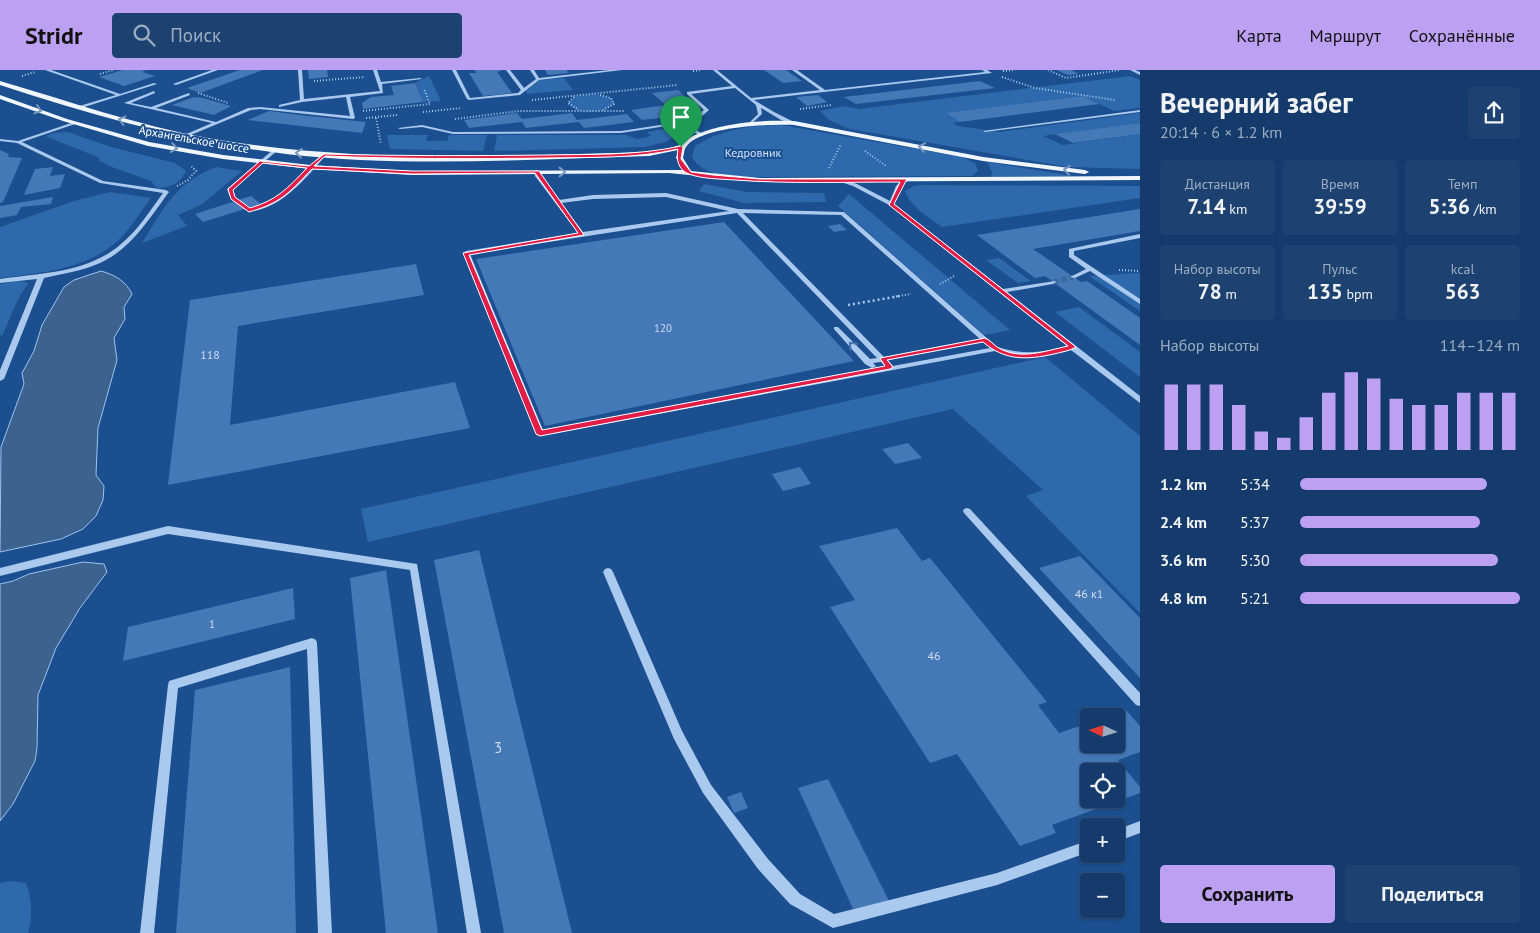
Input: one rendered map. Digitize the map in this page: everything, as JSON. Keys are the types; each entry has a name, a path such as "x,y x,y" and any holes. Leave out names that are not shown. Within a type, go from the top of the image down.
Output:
{"main road":[{"name":"Архангельское шоссе","path":"0,83 78,108 186,136 276,150 324,155 421,159 629,155 657,153 681,147 691,139 731,126 752,123 794,123 970,156 1136,178"},
{"name":"Архангельское шоссе","path":"0,97 76,123 148,144 310,168 412,173 689,173 760,180 1136,178"},
{"path":"681,147 678,159 680,164 689,173"},
{"path":"970,156 979,161 984,170 983,175 973,179"}],"street":[{"path":"47,70 120,95"},
{"path":"175,84 216,70"},
{"path":"300,70 302,101"},
{"path":"274,108 302,101 382,92 375,70"},
{"path":"454,70 468,99 518,94 538,79 620,70"},
{"path":"508,70 523,90"},
{"path":"532,70 538,79"},
{"path":"715,70 758,105 779,119 794,123"},
{"path":"794,70 823,90"},
{"path":"984,70 990,73"},
{"path":"1132,70 1140,74"},
{"path":"750,98 990,73"},
{"path":"379,83 420,79"},
{"path":"78,108 154,84"},
{"path":"699,116 707,110 688,93 736,87"},
{"path":"154,92 126,103 216,123"},
{"path":"153,108 189,94"},
{"path":"186,136 250,109 274,108 353,118 348,96"},
{"path":"752,123 760,114 758,105"},
{"path":"985,131 1140,111"},
{"path":"18,142 76,123"},
{"path":"400,128 422,126 453,133 621,132 673,124 687,126 702,135"},
{"path":"0,140 18,142 102,182 166,192 130,238 116,252 93,264 41,278 28,277 0,281"},
{"path":"276,150 230,189 233,198 250,210 270,204 285,194 324,155"},
{"path":"537,172 582,234"},
{"path":"838,180 855,185 891,204 1140,400"},
{"path":"891,204 900,183 905,180"},
{"path":"558,202 593,197 666,194 738,211 890,367"},
{"path":"996,349 890,367 540,434 466,253 738,211 842,213 928,291 996,349 1013,356 1031,357 1073,347"},
{"path":"1140,236 1071,250 1071,256 1140,302"},
{"path":"1073,277 1090,269"},
{"path":"0,379 41,278"},
{"path":"1002,291 1053,282"},
{"path":"836,328 876,370"},
{"path":"868,362 985,340"},
{"path":"967,511 1140,701"},
{"path":"0,572 168,530 414,567 474,933"},
{"path":"608,572 678,735 707,789 763,864 795,899 833,921 997,879 1080,849"},
{"path":"147,933 173,685 312,643 325,933"},
{"path":"1125,833 1140,827"}],"path":[{"path":"693,71 704,70"},
{"path":"1048,70 1066,78 1123,70"},
{"path":"990,73 1035,88 1121,101"},
{"path":"301,82 377,76"},
{"path":"360,112 430,104 420,79"},
{"path":"175,84 175,86 250,109"},
{"path":"576,96 570,100 570,106 579,110 594,111 607,109 614,104 611,98 595,94"},
{"path":"453,133 449,120 519,111 624,111"},
{"path":"376,118 382,145"},
{"path":"825,176 845,136"},
{"path":"859,146 888,167"},
{"path":"832,308 928,291 954,276"}],"green space":[{"path":"429,76 441,101 423,102 415,83"},
{"path":"1130,76 1140,80 1140,108 1114,111 1083,96 946,114 960,122 953,123 958,126 1000,132 1140,113 1140,123 1043,136 1063,145 1140,134 1140,169 1068,167 850,129 829,120 820,111 844,106 858,109"},
{"path":"564,78 573,90 527,94 526,91 539,80"},
{"path":"595,94 611,98 614,104 604,110 591,112 578,110 568,103 576,96"},
{"name":"Кедровник","path":"781,125 962,157 975,163 978,171 972,176 748,177 725,175 709,171 702,168 692,157 695,146 725,132 747,127"},
{"path":"675,127 676,136 665,142 645,147 494,151 497,135 626,135 637,139 651,136 647,132"},
{"path":"68,132 111,147 175,163 186,171 181,179 174,184 157,188 151,181 112,167 98,160 100,158 45,136"},
{"path":"387,135 428,135 426,141 447,141 449,135 487,135 483,151 390,149"},
{"path":"987,162 1074,176 991,177 992,172"},
{"path":"216,167 242,171 201,205 178,215 187,226 142,243 172,198 191,180"},
{"path":"704,184 747,192 824,193 826,202 744,203 699,191"},
{"path":"914,186 1140,186 1140,198 942,227 921,212 911,202 905,191"},
{"path":"110,192 151,198 121,238 94,257 80,263 32,274 0,278 0,227 74,201"},
{"path":"849,194 1010,330 984,335 838,206"},
{"path":"999,258 1031,281 1018,283 986,260"},
{"path":"1140,273 1140,311 1089,276"},
{"path":"19,281 29,283 17,302 2,336 0,334 0,284"},
{"path":"1079,307 1140,352 1140,377 1055,312"},
{"path":"1045,357 1140,436 1140,613 1026,496 1043,490 953,409 368,542 361,509"},
{"path":"10,881 26,883 30,895 31,908 31,921 28,933 0,933 0,883"}],"shaded area":[{"path":"101,271 120,279 127,285 132,294 124,307 125,319 114,338 117,360 98,428 96,475 104,486 103,500 96,516 83,529 61,539 0,552 1,447 24,384 22,373 34,351 42,325 64,287 74,280"},
{"path":"83,562 104,564 107,572 80,608 56,648 38,695 35,761 13,804 0,821 0,584 29,574"}],"building":[{"path":"123,70 146,70 142,72 155,76 124,86 99,77"},
{"path":"240,70 263,70 200,93 187,88"},
{"path":"308,70 327,70 328,77 309,79"},
{"path":"475,70 502,70 497,72 512,93 483,96 469,73 476,73"},
{"path":"545,70 566,70 569,73 548,75"},
{"path":"764,70 786,70 802,81 783,83"},
{"path":"1056,70 1071,70 1079,74 1068,75"},
{"path":"980,81 995,88 856,104 844,97"},
{"path":"415,83 423,102 363,109 362,103 371,97 394,95 391,86"},
{"path":"678,90 696,106 684,115 642,120 631,110 666,105 652,93"},
{"path":"818,95 827,102 807,106 796,97"},
{"path":"1083,96 1099,104 960,122 945,113"},
{"path":"194,97 231,106 214,115 172,105"},
{"path":"269,111 366,122 362,133 248,120"},
{"path":"517,113 522,119 572,113 577,120 627,114 634,122 584,128 579,122 526,128 522,122 469,128 464,120"},
{"path":"1140,123 1140,134 1073,143 1055,134"},
{"path":"0,150 9,154 8,157 22,158 3,202 0,203"},
{"path":"53,167 50,176 65,174 60,188 24,195 35,169"},
{"path":"251,196 261,204 203,222 195,214"},
{"path":"53,197 51,204 21,207 17,215 0,218 0,206"},
{"path":"1140,209 1140,231 1033,249 1081,282 1087,281 1140,318 1140,345 1045,276 1035,278 977,235"},
{"path":"724,222 854,361 545,426 476,259"},
{"path":"840,224 847,230 834,232 828,226"},
{"path":"416,264 424,295 238,326 230,425 455,382 470,428 168,485 190,300"},
{"path":"908,443 922,458 895,464 882,449"},
{"path":"800,467 811,484 783,491 772,474"},
{"path":"897,528 922,561 930,558 1047,702 1038,705 1059,733 1080,726 1080,753 1125,753 1126,710 1140,726 1140,752 1118,760 1120,763 1080,763 1080,808 1099,808 1052,825 1056,833 1020,846 957,754 930,763 830,607 855,600 819,546"},
{"path":"479,550 572,933 504,933 434,560"},
{"path":"1080,556 1140,618 1140,678 1039,568"},
{"path":"386,570 438,933 386,933 350,578"},
{"path":"293,588 295,619 123,661 128,627"},
{"path":"290,667 296,933 176,933 195,690"},
{"path":"1125,769 1140,787 1140,793 1125,798"},
{"path":"828,779 889,901 853,909 798,788"},
{"path":"741,792 748,808 734,813 727,797"}],"tunnel":[{"path":"1053,282 1073,277"}],"route":[{"path":"681,147 665,152 648,154 581,156 421,159 324,155 310,168 285,194 270,204 249,210 233,198 230,189 262,162 310,168 412,173 537,172 538,176 582,234 466,253 540,434 890,367 882,359 985,340 996,349 1013,356 1031,357 1073,347 891,204 900,183 905,180 760,180 713,177 689,173 680,164 678,159 681,147"}]}
